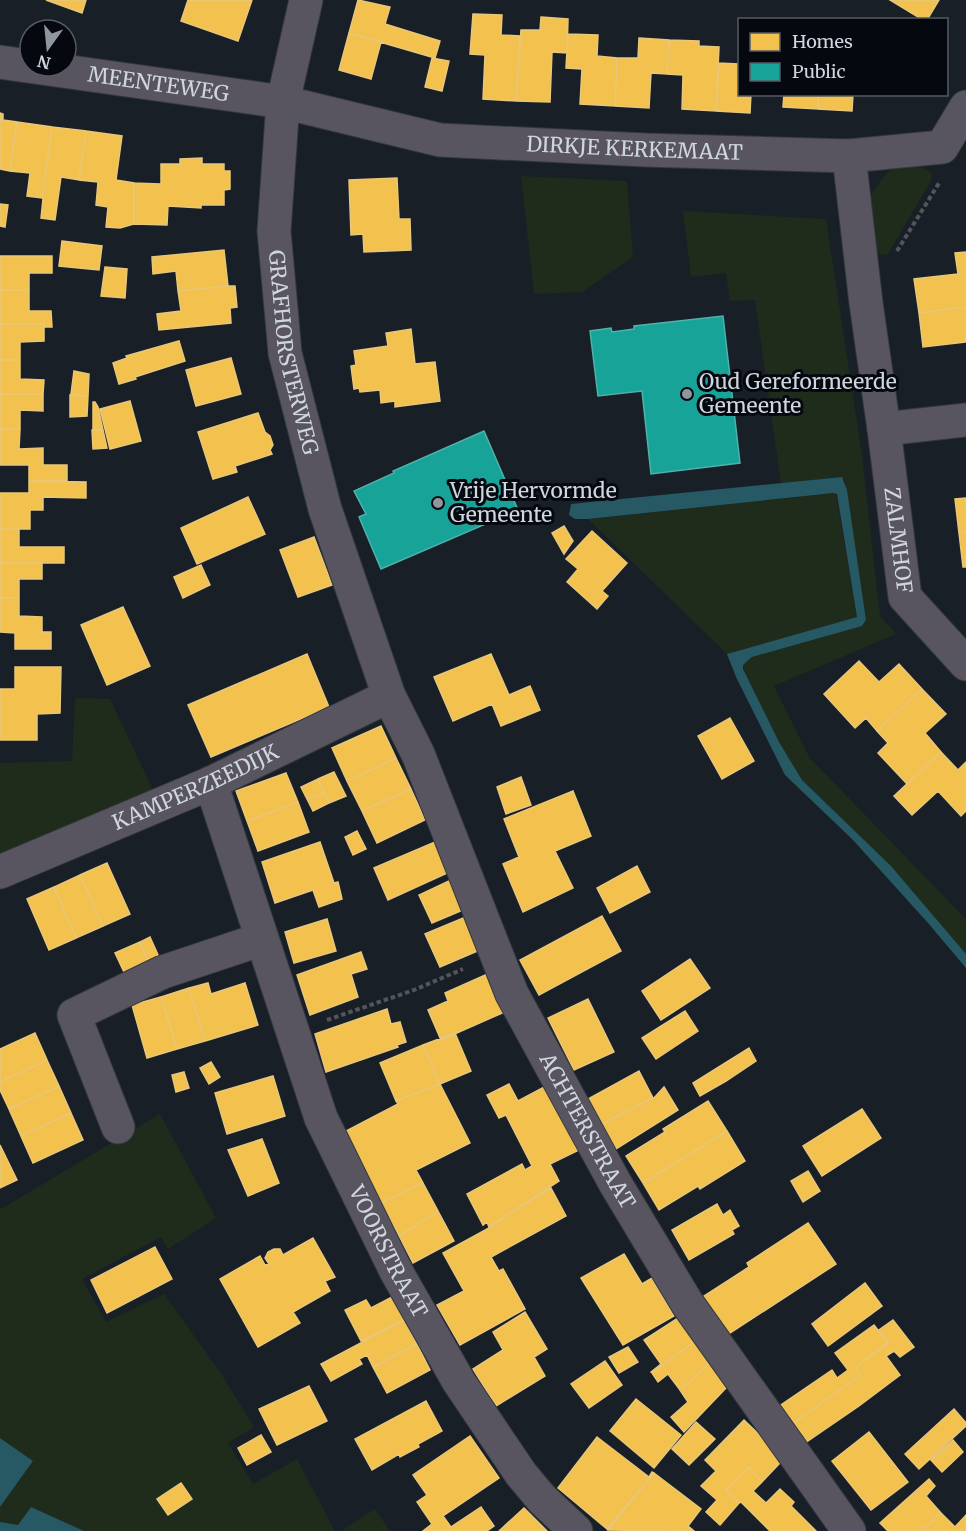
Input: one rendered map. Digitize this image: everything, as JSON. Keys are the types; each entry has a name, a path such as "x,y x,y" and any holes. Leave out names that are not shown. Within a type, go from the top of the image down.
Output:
{"street":[{"name":"GRAFHORSTERWEG","path":"306,0 283,102 274,231 285,353 325,509 389,696"},
{"name":"MEENTEWEG","path":"0,62 283,102"},
{"name":"DIRKJE KERKEMAAT","path":"283,102 440,140 645,150 849,156 942,147"},
{"path":"942,147 966,107"},
{"name":"ZALMHOF","path":"849,156 905,597 966,664"},
{"path":"884,429 966,420"},
{"name":"KAMPERZEEDIJK","path":"0,872 211,783 389,696"},
{"name":"ACHTERSTRAAT","path":"389,696 418,754 513,994 610,1173 687,1303 849,1531"},
{"name":"VOORSTRAAT","path":"211,783 321,1118 396,1271 459,1382 521,1474 542,1499 576,1531"},
{"path":"118,1127 74,1015 163,972 262,939"}],"path":[{"path":"894,256 940,180 942,147"},
{"path":"292,1031 414,990 497,955"}],"green space":[{"path":"918,165 932,174 931,181 888,254 881,255 877,251 869,198 888,172 899,167"},
{"path":"521,176 627,181 633,257 582,292 534,294"},
{"path":"683,211 826,219 862,455 880,616 896,634 774,686 809,757 966,919 966,954 891,866 802,780 779,742 745,674 743,665 752,657 862,626 866,620 845,481 839,477 781,484 755,300 730,301 726,273 691,277"},
{"path":"836,493 857,617 727,654 588,519"},
{"path":"75,698 110,699 153,790 0,859 0,763 72,761"},
{"path":"160,1114 216,1218 168,1249 161,1237 82,1279 106,1322 164,1294 220,1372 254,1427 228,1443 253,1484 297,1459 335,1531 84,1531 31,1507 18,1525 0,1522 0,1507 33,1461 0,1438 0,1207 1,1209"},
{"path":"375,1509 390,1531 341,1531"}],"water":[{"path":"842,477 847,490 866,620 862,626 752,657 743,665 743,669 779,742 802,780 891,866 966,954 966,968 853,840 785,775 736,677 727,654 857,617 837,494 588,519 575,519 569,515 571,504"},
{"path":"0,1438 33,1461 0,1507"},
{"path":"31,1507 84,1531 0,1531 0,1522 18,1525"}],"building: Homes":[{"path":"46,0 86,0 82,13"},
{"path":"188,0 252,0 238,41 181,21"},
{"path":"358,0 390,7 385,24 440,41 435,58 349,33"},
{"path":"890,0 939,0 928,18 920,18"},
{"path":"473,14 502,15 501,35 520,36 516,101 483,99 485,55 470,54"},
{"path":"541,17 568,19 567,53 552,52 550,102 516,101 521,30 540,30"},
{"path":"349,33 381,42 371,79 339,70"},
{"path":"568,34 598,35 597,56 617,58 615,106 580,104 582,69 566,68"},
{"path":"639,38 669,40 667,74 651,73 649,108 615,106 617,58 638,58"},
{"path":"669,40 699,41 699,46 719,47 716,111 682,109 683,75 667,74"},
{"path":"432,58 449,61 442,91 425,87"},
{"path":"719,63 738,64 738,96 751,96 750,113 716,111"},
{"path":"784,96 818,96 818,109 783,107"},
{"path":"818,96 853,96 852,111 818,109"},
{"path":"0,113 3,114 3,120 17,122 10,171 0,169"},
{"path":"17,122 52,127 42,198 27,196 30,173 10,171"},
{"path":"52,127 86,131 79,180 61,177 55,220 41,218"},
{"path":"86,131 122,136 116,180 134,183 134,224 120,228 106,227 108,207 96,205 98,182 79,180"},
{"path":"202,158 202,164 224,164 224,171 230,171 230,189 224,190 224,205 201,205 201,208 168,206 167,225 134,224 134,183 161,184 161,164 180,164 180,159"},
{"path":"397,178 399,219 410,219 411,250 364,252 363,234 351,235 349,180"},
{"path":"0,204 8,205 5,227 0,226"},
{"path":"62,241 102,246 99,270 59,266"},
{"path":"224,250 228,286 178,291 176,271 153,274 152,257"},
{"path":"966,252 966,307 919,313 914,279 958,274 955,253"},
{"path":"0,256 52,256 52,273 29,273 29,290 0,290"},
{"path":"105,267 127,269 125,298 101,296"},
{"path":"235,286 237,307 230,308 231,323 159,330 157,314 181,311 178,291"},
{"path":"0,290 29,290 29,311 51,311 52,327 44,327 44,324 0,324"},
{"path":"966,307 966,342 923,347 919,313"},
{"path":"0,324 44,324 44,341 20,342 20,360 0,360"},
{"path":"411,329 415,364 435,362 440,401 395,407 395,401 381,403 380,390 360,392 359,388 354,389 351,366 356,365 354,351 388,346 386,333"},
{"path":"179,341 185,361 119,384 113,363 127,358 126,356"},
{"path":"231,358 241,394 196,406 186,370"},
{"path":"0,360 20,360 20,379 44,380 43,394 0,394"},
{"path":"74,371 89,374 88,396 71,394"},
{"path":"0,394 43,394 43,411 20,410 20,429 0,429"},
{"path":"70,395 88,396 87,416 70,417"},
{"path":"130,401 141,441 110,449 100,409"},
{"path":"93,402 98,407 103,430 93,429"},
{"path":"258,413 265,432 270,436 273,445 270,450 272,454 235,466 237,472 213,479 198,432"},
{"path":"0,429 20,429 19,449 43,448 43,465 67,465 67,481 29,481 29,465 0,465"},
{"path":"92,430 103,430 107,448 93,449"},
{"path":"29,481 86,482 86,498 43,497 43,510 30,510 30,529 0,529 0,493 29,493"},
{"path":"248,497 265,534 197,564 181,528"},
{"path":"966,498 966,532 959,533 955,499"},
{"path":"564,526 573,541 564,554 552,533"},
{"path":"0,529 19,529 19,547 64,547 64,563 0,563"},
{"path":"592,531 627,563 602,591 608,596 597,609 567,582 578,569 566,559"},
{"path":"966,532 966,567 963,567 959,533"},
{"path":"314,537 332,585 298,597 280,550"},
{"path":"0,563 42,563 42,579 19,579 19,598 0,598"},
{"path":"201,565 210,585 183,598 174,577"},
{"path":"0,598 19,598 19,616 42,617 42,632 51,632 51,649 15,649 15,633 0,632"},
{"path":"123,607 150,666 107,685 81,625"},
{"path":"307,654 329,707 211,757 188,705"},
{"path":"491,654 509,695 530,686 540,710 501,726 492,704 453,721 434,677"},
{"path":"859,661 879,682 899,664 922,689 877,731 866,718 855,728 824,694"},
{"path":"15,667 61,667 60,713 37,714 37,740 0,740 0,689 15,689"},
{"path":"922,689 946,714 925,733 941,752 907,784 878,753 888,743 877,731"},
{"path":"730,718 754,761 722,779 698,736"},
{"path":"381,726 396,758 347,781 332,748"},
{"path":"941,752 958,770 966,762 966,811 961,816 938,791 912,815 894,796"},
{"path":"396,758 411,789 362,811 347,781"},
{"path":"334,772 346,796 329,803 318,779"},
{"path":"286,773 298,802 247,821 236,791"},
{"path":"521,777 531,805 506,814 497,787"},
{"path":"318,779 324,792 307,799 301,787"},
{"path":"411,789 425,820 377,843 362,811"},
{"path":"573,791 591,836 555,851 573,888 523,912 503,864 519,857 504,819"},
{"path":"324,792 329,803 313,811 307,799"},
{"path":"298,802 309,832 258,851 247,821"},
{"path":"357,831 366,849 353,855 345,837"},
{"path":"320,842 334,883 338,882 342,899 319,907 313,890 275,903 262,862"},
{"path":"435,842 447,873 388,900 374,868"},
{"path":"107,863 130,914 103,926 80,875"},
{"path":"637,866 650,892 610,913 597,888"},
{"path":"80,875 103,926 76,938 54,887"},
{"path":"451,880 465,909 432,923 419,895"},
{"path":"54,887 76,938 49,950 27,899"},
{"path":"468,916 482,949 440,967 425,934"},
{"path":"602,916 621,951 539,995 520,960"},
{"path":"327,919 336,951 294,963 285,932"},
{"path":"150,937 159,957 148,961 140,942"},
{"path":"140,942 148,961 124,972 115,953"},
{"path":"361,952 367,969 351,974 358,997 310,1015 297,975"},
{"path":"690,959 710,988 661,1020 642,991"},
{"path":"492,972 509,1010 441,1040 428,1010 448,1001 445,993"},
{"path":"208,983 211,994 245,983 258,1025 205,1041 189,988"},
{"path":"189,988 205,1041 177,1049 161,997"},
{"path":"161,997 177,1049 147,1058 132,1005"},
{"path":"588,999 614,1052 574,1070 548,1018"},
{"path":"387,1009 391,1024 400,1022 406,1042 397,1045 398,1047 326,1072 315,1034"},
{"path":"685,1011 698,1031 656,1059 642,1038"},
{"path":"35,1033 47,1060 0,1082 0,1049"},
{"path":"455,1033 471,1071 440,1084 423,1045"},
{"path":"423,1045 440,1084 396,1101 380,1063"},
{"path":"749,1048 756,1061 700,1096 693,1083"},
{"path":"47,1060 59,1086 9,1109 0,1090 0,1082"},
{"path":"211,1062 220,1077 209,1084 200,1068"},
{"path":"639,1071 653,1098 602,1124 588,1099"},
{"path":"184,1072 189,1088 176,1092 172,1075"},
{"path":"273,1076 285,1116 227,1134 215,1093"},
{"path":"440,1084 470,1143 416,1170 423,1183 381,1203 346,1131 398,1104 396,1101"},
{"path":"509,1084 518,1101 546,1086 579,1150 550,1164 559,1181 489,1227 487,1222 483,1225 467,1194 522,1164 525,1170 532,1166 506,1115 499,1118 487,1095"},
{"path":"59,1086 71,1113 21,1136 9,1109"},
{"path":"664,1087 678,1110 616,1149 602,1124 654,1098"},
{"path":"708,1101 727,1131 643,1183 626,1156 665,1132 663,1129"},
{"path":"862,1109 881,1138 822,1176 803,1146"},
{"path":"71,1113 83,1140 33,1163 21,1136"},
{"path":"727,1131 745,1161 700,1189 698,1186 659,1210 643,1183"},
{"path":"262,1139 279,1183 248,1196 228,1150"},
{"path":"0,1145 17,1180 0,1188"},
{"path":"808,1171 820,1191 803,1202 791,1181"},
{"path":"423,1183 438,1211 399,1236 381,1203"},
{"path":"551,1188 566,1216 491,1257 499,1271 503,1269 525,1309 460,1345 437,1305 464,1291 443,1253 489,1228"},
{"path":"717,1204 723,1215 730,1210 739,1226 732,1230 734,1234 689,1260 672,1230"},
{"path":"438,1211 454,1241 413,1263 399,1236"},
{"path":"808,1223 836,1264 724,1337 701,1298 749,1267 747,1263"},
{"path":"313,1238 335,1277 325,1281 330,1291 293,1312 300,1323 258,1347 220,1279 260,1256 265,1265 269,1264 265,1258 268,1252 280,1249 283,1255"},
{"path":"155,1247 172,1279 107,1313 91,1280"},
{"path":"624,1254 642,1284 652,1278 674,1316 623,1345 581,1278"},
{"path":"865,1283 882,1306 828,1346 812,1324"},
{"path":"392,1297 404,1320 361,1341 345,1310 366,1300 371,1308"},
{"path":"525,1312 547,1349 534,1357 545,1376 496,1406 473,1369 503,1350 493,1332"},
{"path":"678,1318 695,1341 652,1373 661,1364 644,1340"},
{"path":"404,1320 417,1344 373,1367 367,1355 359,1359 362,1364 331,1381 321,1364"},
{"path":"893,1320 914,1347 900,1357 894,1351 886,1356 900,1375 805,1443 791,1425 860,1375 855,1368 888,1342 879,1330"},
{"path":"874,1325 888,1343 855,1368 860,1375 791,1425 778,1407 832,1370 837,1378 848,1370 835,1353"},
{"path":"695,1341 710,1363 680,1390 668,1374 658,1382 652,1373"},
{"path":"417,1344 430,1370 387,1393 373,1367"},
{"path":"628,1347 638,1362 619,1373 609,1357"},
{"path":"605,1361 622,1385 589,1408 571,1384"},
{"path":"710,1363 727,1387 684,1432 671,1417 688,1402 680,1390"},
{"path":"309,1386 327,1421 277,1445 259,1409"},
{"path":"636,1399 681,1435 654,1468 610,1431"},
{"path":"426,1401 442,1431 418,1444 419,1447 400,1457 399,1454 372,1470 355,1439"},
{"path":"954,1409 966,1426 919,1469 905,1454"},
{"path":"744,1420 769,1444 780,1463 762,1482 749,1467 726,1490 739,1503 720,1525 706,1512 717,1500 701,1486 716,1471 705,1460"},
{"path":"696,1422 715,1439 689,1465 672,1449"},
{"path":"869,1432 908,1482 871,1510 832,1461"},
{"path":"261,1435 271,1452 247,1465 238,1448"},
{"path":"470,1436 499,1478 443,1516 451,1527 481,1507 494,1526 487,1531 423,1531 432,1524 417,1502 427,1495 413,1475"},
{"path":"597,1437 649,1477 652,1472 654,1473 607,1529 558,1488"},
{"path":"953,1440 963,1452 942,1472 931,1460"},
{"path":"749,1467 762,1482 753,1491 766,1503 780,1489 794,1502 791,1506 816,1531 770,1531 741,1502 739,1503 726,1490"},
{"path":"654,1473 701,1509 688,1526 694,1531 608,1530"},
{"path":"929,1479 935,1486 926,1496 941,1513 921,1531 888,1531 880,1523"},
{"path":"181,1483 192,1499 168,1515 157,1499"},
{"path":"524,1508 547,1531 499,1531"},
{"path":"941,1513 955,1527 966,1515 966,1531 921,1531"}],"building: Public":[{"name":"Oud Gereformeerde Gemeente","path":"723,316 740,463 651,474 642,391 598,396 590,331 611,328 612,332 634,329 634,326"},
{"name":"Vrije Hervormde Gemeente","path":"484,431 518,510 381,569 359,517 366,514 354,491 394,473 393,471"}],"place":[{"name":"Oud Gereformeerde Gemeente","path":"687,394"},
{"name":"Vrije Hervormde Gemeente","path":"438,503"}]}
